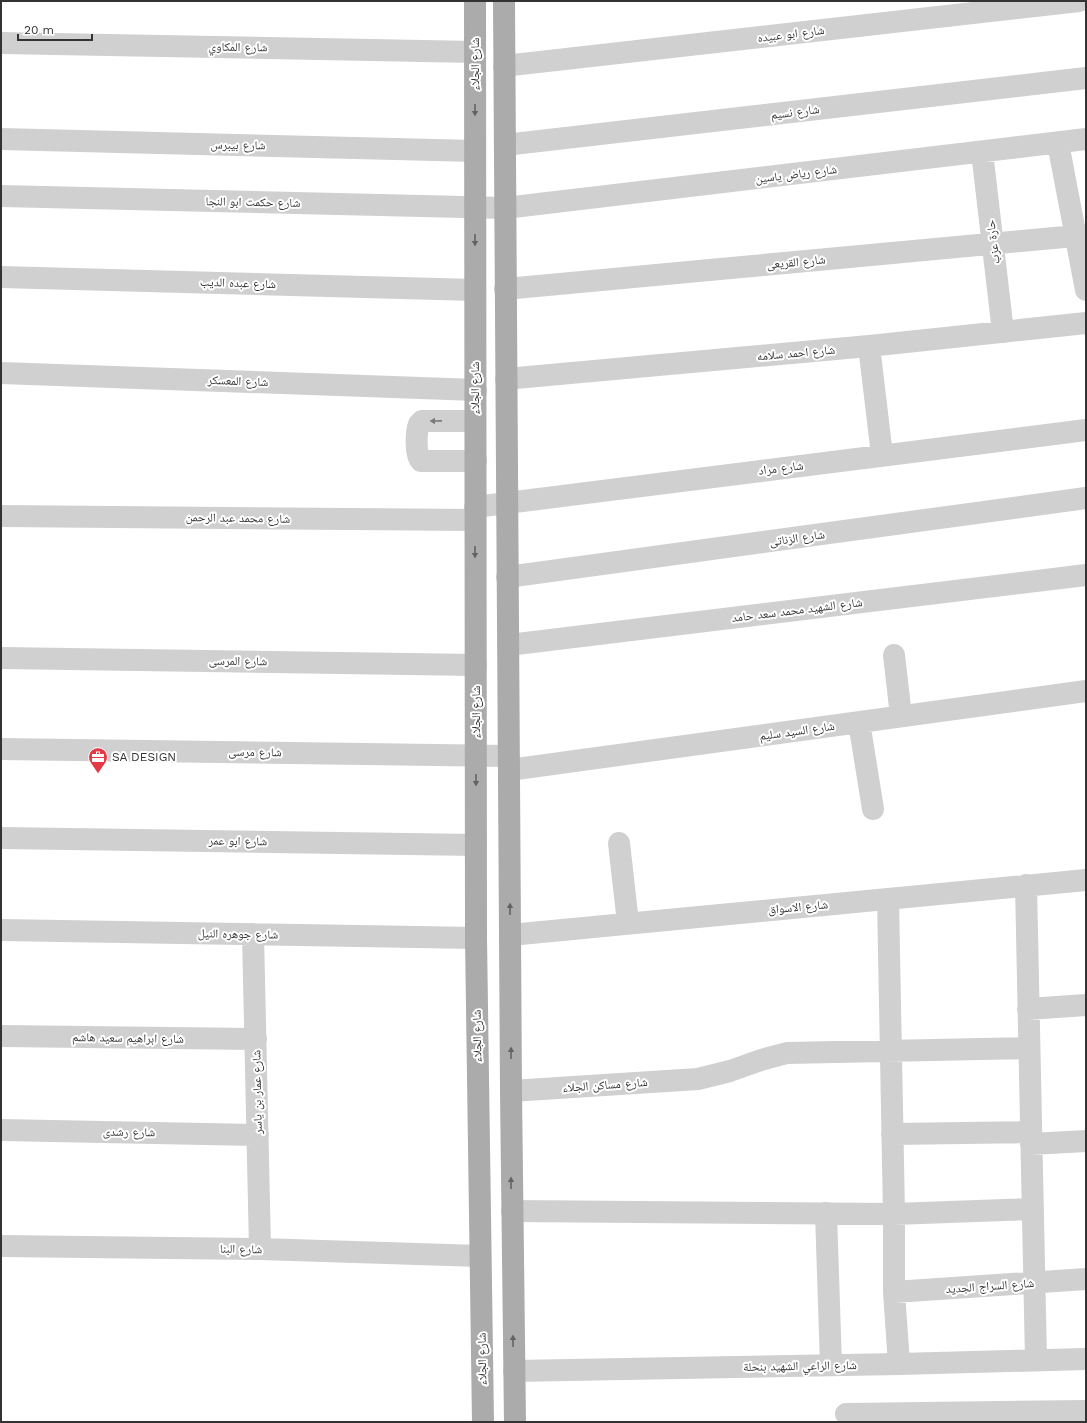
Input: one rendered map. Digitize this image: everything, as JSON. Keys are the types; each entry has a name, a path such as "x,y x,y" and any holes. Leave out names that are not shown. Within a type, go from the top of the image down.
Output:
{"main road":[{"name":"شارع الجلاء","path":"475,1 476,938 483,1422"},
{"path":"504,1 506,503 515,1422"},
{"path":"481,1303 513,1302"}],"street":[{"name":"شارع ابو عبيده","path":"504,66 1079,1"},
{"name":"شارع المكاوي","path":"1,43 475,52"},
{"name":"شارع نسيم","path":"505,145 1086,78"},
{"name":"شارع بيبرس","path":"1,139 475,151"},
{"name":"شارع رياض ياسين","path":"505,208 1086,139"},
{"path":"1058,143 1081,236 1086,290"},
{"name":"حارة عزب","path":"982,152 1003,332"},
{"name":"شارع حكمت ابو النجا","path":"1,196 505,208"},
{"name":"شارع القريعى","path":"506,289 1081,236"},
{"name":"شارع عبده الديب","path":"1,277 475,290"},
{"name":"شارع احمد سلامه","path":"506,379 869,346 1086,323"},
{"path":"869,346 882,455"},
{"name":"شارع المعسكر","path":"1,373 476,390"},
{"path":"476,420 422,422 419,424 418,428 417,454 421,461 476,461"},
{"name":"شارع مراد","path":"475,513 506,503 1086,430"},
{"name":"شارع الزناتى","path":"507,577 1086,498"},
{"name":"شارع محمد عبد الرحمن","path":"1,516 475,513"},
{"name":"شارع الشهيد محمد سعد حامد","path":"508,645 1086,575"},
{"path":"894,655 901,716"},
{"name":"شارع المرسى","path":"1,658 476,665"},
{"name":"شارع السيد سليم","path":"509,763 859,722 1086,691"},
{"path":"859,722 873,809"},
{"name":"شارع مرسى","path":"1,749 476,755 509,763"},
{"name":"شارع ابو عمر","path":"1,838 476,845"},
{"path":"619,843 628,923"},
{"name":"شارع الاسواق","path":"510,934 1086,880"},
{"path":"1026,885 1036,1360"},
{"path":"888,899 894,1292 899,1364"},
{"name":"شارع جوهره النيل","path":"1,930 476,938"},
{"name":"شارع عمار بن ياسر","path":"253,934 260,1249"},
{"path":"1028,1009 1086,1005"},
{"name":"شارع ابراهيم سعيد هاشم","path":"1,1036 256,1039"},
{"name":"شارع مساكن الجلاء","path":"511,1091 698,1079 730,1071 787,1053 1029,1048"},
{"name":"شارع رشدى","path":"1,1130 258,1135"},
{"path":"892,1134 1086,1141"},
{"path":"512,1211 894,1214 1033,1209"},
{"path":"826,1213 830,1365"},
{"name":"شارع البنا","path":"1,1246 260,1249 480,1256"},
{"name":"شارع السراج الجديد","path":"894,1292 1086,1279"},
{"name":"شارع الراعي الشهيد بنحلة","path":"514,1371 1086,1359"},
{"path":"846,1414 1086,1410"}],"place":[{"name":"SA DESIGN","path":"98,774"}]}
